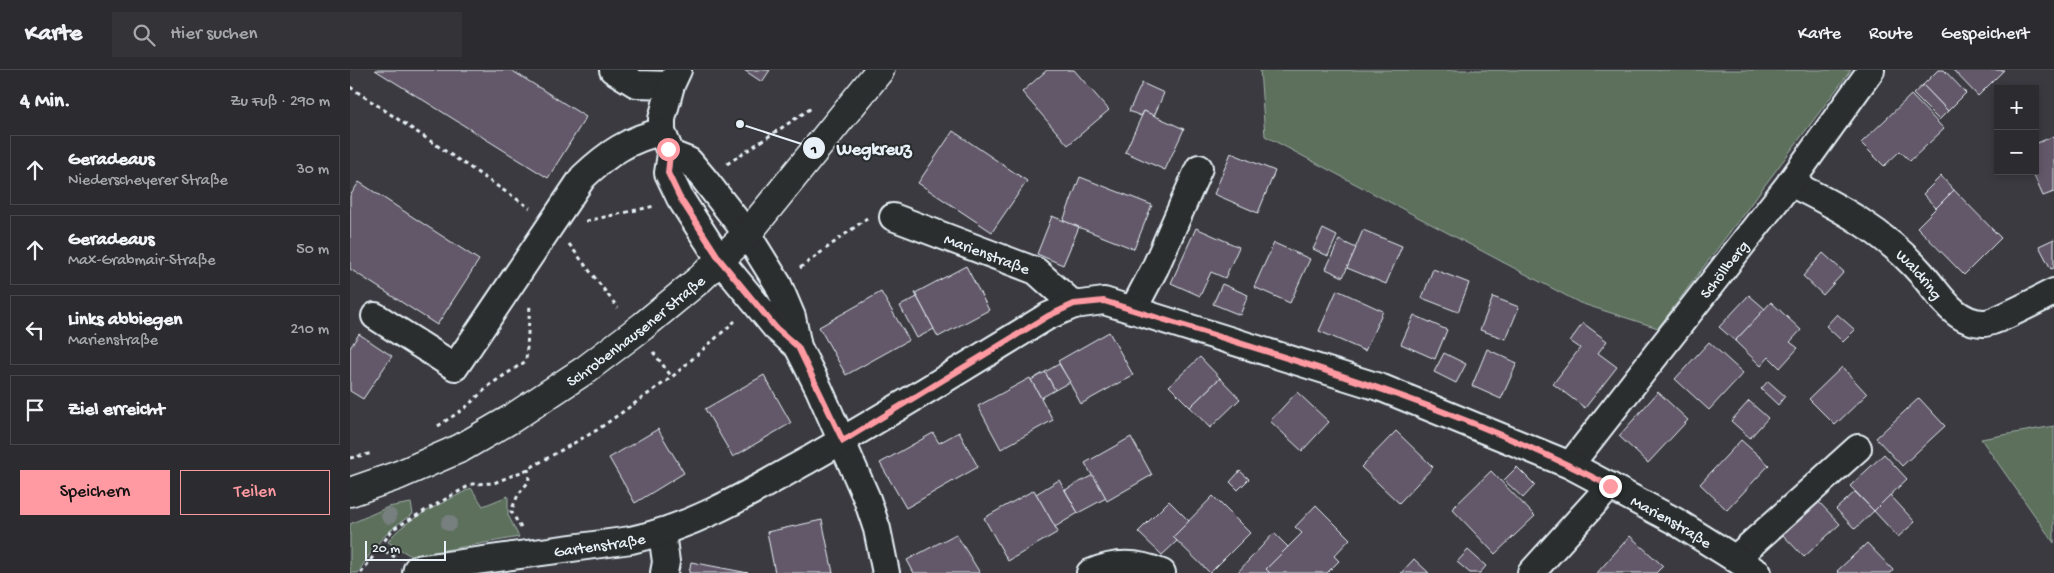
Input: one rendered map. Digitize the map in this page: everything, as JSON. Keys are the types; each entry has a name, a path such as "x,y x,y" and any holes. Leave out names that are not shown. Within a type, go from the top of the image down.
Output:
{"main road":[{"name":"Schrobenhausener Straße","path":"350,492 399,475 460,448 511,419 585,370 643,326 720,260 747,234 880,70"}],"street":[{"path":"612,70 636,84 674,77 662,119 668,173 680,198 720,260 776,328 798,347"},
{"name":"Schöllberg","path":"1570,465 1790,183 1871,70"},
{"path":"375,316 455,367 583,177 602,159 645,135 666,143 689,161 705,180 747,234 778,284 792,317 798,347 843,441 869,506 886,573"},
{"path":"1132,310 1155,268 1199,168"},
{"name":"Waldring","path":"1790,183 1834,204 1886,239 1920,272 1950,309 1967,320 1986,323 2054,292"},
{"name":"Marienstraße","path":"893,217 1036,272 1074,304"},
{"name":"Marienstraße","path":"843,441 1048,316 1074,304 1104,301 1382,388 1570,465 1675,521 1758,573"},
{"name":"Gartenstraße","path":"416,571 662,533 712,512 756,490 843,441"},
{"path":"1736,558 1858,448"},
{"path":"1531,573 1610,486"},
{"name":"Gartenstraße","path":"662,533 666,562 664,573"},
{"path":"1090,573 1119,564 1137,564 1162,573"}],"path":[{"path":"350,87 553,222 618,308"},
{"path":"705,180 817,104"},
{"path":"553,222 583,222 672,202 680,198"},
{"path":"361,573 393,529 472,484 494,483 528,469 597,430 672,377 650,350"},
{"path":"528,469 529,481 518,495 511,511 530,542 532,553"}],"green space":[{"path":"1260,70 1851,70 1658,328 1580,303 1265,136"},
{"path":"2054,426 2054,543 1981,439"},
{"path":"471,488 483,506 508,496 508,515 519,537 411,556 388,542 414,518"},
{"path":"411,503 413,514 387,533 358,573 350,573 350,524 388,507"}],"building":[{"path":"375,70 511,70 586,117 548,178"},
{"path":"744,70 770,70 762,82"},
{"path":"1047,70 1074,70 1109,110 1068,145 1022,92"},
{"path":"1938,70 1944,70 1966,93 1948,111 1923,85"},
{"path":"1953,70 2004,70 1978,96"},
{"path":"1142,83 1164,93 1154,116 1144,111 1141,116 1129,111"},
{"path":"1923,85 1948,111 1939,120 1913,94"},
{"path":"1911,95 1944,129 1910,161 1900,151 1884,166 1861,143"},
{"path":"1144,111 1184,129 1165,170 1125,152"},
{"path":"953,131 1027,181 992,232 918,183"},
{"path":"2054,136 2054,192 2043,196 2034,175 2039,175 2039,142"},
{"path":"1231,153 1275,171 1258,213 1214,194"},
{"path":"1941,176 1954,190 1936,208 1923,194"},
{"path":"1080,177 1152,205 1134,249 1063,221"},
{"path":"359,182 479,260 437,325 350,269 350,196"},
{"path":"1954,190 2001,238 1964,275 1917,227"},
{"path":"1052,216 1079,227 1063,265 1037,254"},
{"path":"1196,228 1239,247 1225,278 1211,272 1200,296 1171,283"},
{"path":"1323,229 1337,236 1328,256 1313,249"},
{"path":"1363,230 1402,246 1386,284 1347,268"},
{"path":"2054,239 2054,268 2051,269 2039,246"},
{"path":"1339,240 1356,248 1343,277 1326,269"},
{"path":"1274,243 1310,259 1290,303 1254,287"},
{"path":"1823,253 1844,272 1823,295 1803,276"},
{"path":"966,266 989,310 938,337 915,293"},
{"path":"1433,269 1469,283 1458,312 1422,298"},
{"path":"1222,284 1248,295 1240,315 1213,304"},
{"path":"1337,290 1383,311 1365,351 1319,331"},
{"path":"881,292 909,340 846,375 819,327"},
{"path":"1749,295 1765,309 1735,341 1719,327"},
{"path":"917,297 934,329 917,338 900,306"},
{"path":"1493,297 1519,307 1506,339 1480,330"},
{"path":"1771,302 1801,330 1790,342 1798,348 1780,368 1769,357 1761,366 1735,341"},
{"path":"1837,314 1855,330 1843,342 1826,326"},
{"path":"1414,315 1447,330 1435,359 1401,344"},
{"path":"1583,323 1607,341 1598,353 1617,367 1585,408 1553,384 1580,348 1570,341"},
{"path":"1109,332 1133,375 1081,404 1058,361"},
{"path":"359,334 392,356 363,399 350,391 350,348"},
{"path":"1709,342 1743,373 1709,410 1675,379"},
{"path":"1487,349 1517,363 1501,399 1472,386"},
{"path":"1444,353 1466,364 1456,383 1434,372"},
{"path":"1200,357 1220,378 1190,407 1169,386"},
{"path":"1059,364 1070,382 1055,390 1045,372"},
{"path":"1842,367 1867,394 1835,425 1809,399"},
{"path":"1045,372 1055,390 1041,398 1031,380"},
{"path":"764,375 791,423 733,457 705,409"},
{"path":"1030,378 1053,420 1001,449 978,406"},
{"path":"1220,378 1240,399 1210,428 1190,407"},
{"path":"1768,381 1785,396 1778,405 1761,389"},
{"path":"1297,392 1329,422 1302,451 1270,421"},
{"path":"1658,392 1688,420 1648,463 1619,436"},
{"path":"1919,398 1945,426 1902,466 1876,438"},
{"path":"1749,401 1768,418 1750,438 1731,421"},
{"path":"658,429 684,473 635,503 609,458"},
{"path":"1396,431 1433,467 1399,503 1361,467"},
{"path":"959,432 978,467 906,508 880,463 933,433 939,443"},
{"path":"1131,437 1152,475 1107,501 1085,463"},
{"path":"1741,440 1769,465 1727,510 1700,484"},
{"path":"1884,454 1907,479 1874,511 1850,486"},
{"path":"1517,467 1535,485 1523,498 1504,480"},
{"path":"1240,471 1249,479 1238,490 1230,482"},
{"path":"1491,471 1535,516 1495,554 1452,509"},
{"path":"1093,475 1106,498 1078,513 1065,490"},
{"path":"1059,480 1078,513 1055,527 1036,494"},
{"path":"1034,490 1058,532 1008,561 984,518"},
{"path":"1855,492 1874,511 1855,529 1836,509"},
{"path":"1890,495 1915,522 1898,537 1874,511"},
{"path":"1213,496 1250,533 1210,573 1173,537"},
{"path":"1815,498 1840,524 1804,557 1779,531"},
{"path":"1169,501 1189,521 1173,537 1177,541 1162,555 1138,532"},
{"path":"1316,505 1350,539 1334,556 1339,561 1327,573 1270,573 1266,569 1302,533 1295,527"},
{"path":"822,520 833,573 775,573 767,532"},
{"path":"1274,533 1288,547 1266,569 1270,573 1237,573"},
{"path":"956,534 980,573 914,573 907,560"},
{"path":"1630,536 1663,566 1656,573 1597,573"},
{"path":"1867,543 1893,570 1891,573 1839,573 1837,571"},
{"path":"1468,550 1486,566 1480,573 1470,573 1457,562"},
{"path":"1414,559 1429,573 1401,573"},
{"path":"691,562 748,573 689,573"}],"place":[{"name":"Wegkreuz","path":"740,124"}],"route":[{"path":"668,149 670,154 668,173 680,198 720,260 776,328 798,347 820,389 843,441 1048,316 1074,304 1104,301 1382,388 1570,465 1610,486"}]}
